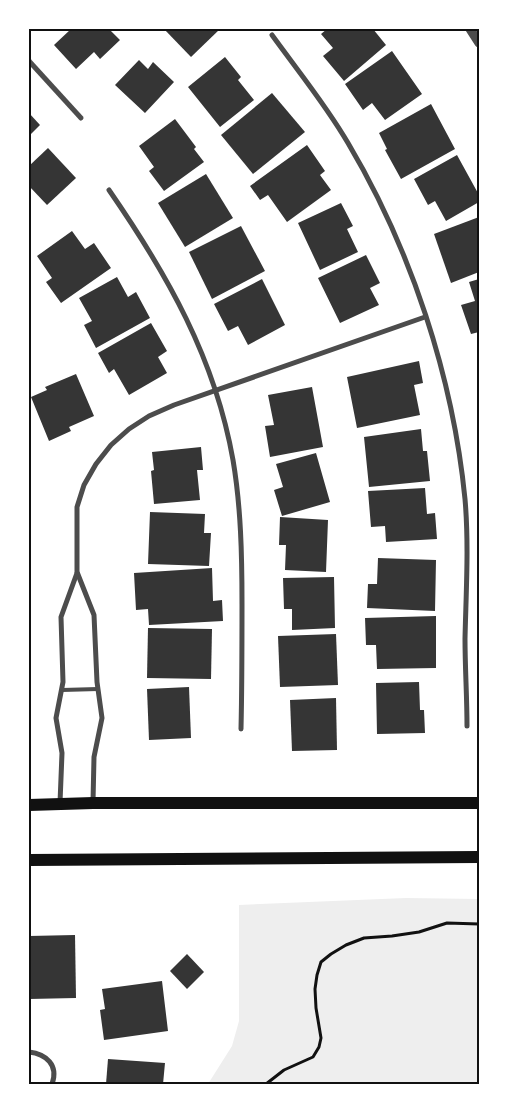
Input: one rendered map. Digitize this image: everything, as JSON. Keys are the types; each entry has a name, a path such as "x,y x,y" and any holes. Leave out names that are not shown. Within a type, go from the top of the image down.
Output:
{"main road":[{"path":"29,805 93,803 479,803"},
{"path":"29,860 479,856"}],"street":[{"path":"470,29 479,43"},
{"path":"272,35 348,142 376,193 406,261 446,384 460,459 465,501 467,726"},
{"path":"29,61 81,118"},
{"path":"109,190 141,237 188,319 222,412 233,460 242,552 241,729"},
{"path":"60,805 62,753 56,718 63,682 61,617 77,572 77,507 84,485 96,464 129,429 149,416 425,317"},
{"path":"77,572 94,615 98,689 102,718 94,757 93,803"},
{"path":"29,1052 41,1054 48,1058 53,1068 54,1079 52,1084"}],"lane":[{"path":"62,690 98,689"}],"path":[{"path":"266,1084 284,1070 313,1057 319,1047 321,1038 316,1008 316,975 321,962 331,954 346,945 364,938 419,932 447,923 479,924"}],"shaded area":[{"path":"406,898 479,899 479,1084 208,1084 232,1046 239,1021 239,905"}],"building":[{"path":"71,29 109,29 120,40 100,59 94,52 76,69 54,45"},
{"path":"164,29 220,29 191,57"},
{"path":"327,29 373,29 386,45 344,81 323,56 333,48 321,34"},
{"path":"392,51 422,94 385,120 372,103 363,110 345,84"},
{"path":"225,57 241,77 238,80 254,100 220,127 188,87"},
{"path":"139,60 148,69 153,62 174,82 145,113 115,85"},
{"path":"272,93 305,132 253,174 221,135"},
{"path":"431,104 455,149 401,179 385,150 387,149 379,133"},
{"path":"29,113 40,125 29,136"},
{"path":"175,119 196,147 194,149 204,162 164,191 149,171 154,167 139,146"},
{"path":"307,145 325,171 320,175 331,190 287,222 268,195 260,200 250,186"},
{"path":"48,148 76,178 47,205 29,186 29,166"},
{"path":"457,155 479,195 479,202 446,221 435,201 428,205 414,179"},
{"path":"206,174 233,218 185,247 158,203"},
{"path":"341,203 353,226 347,229 358,252 320,270 298,223"},
{"path":"479,217 479,272 451,283 434,234"},
{"path":"241,226 265,271 212,299 189,252"},
{"path":"72,231 85,249 94,243 111,268 61,303 46,282 52,278 37,256"},
{"path":"366,255 380,283 370,288 379,305 340,323 318,278"},
{"path":"117,277 128,297 136,292 150,318 96,348 84,325 92,321 79,298"},
{"path":"262,279 285,325 248,345 238,326 228,331 214,304"},
{"path":"479,279 479,332 471,334 461,305 475,301 469,282"},
{"path":"151,323 167,351 158,357 167,373 129,395 114,369 109,373 98,353"},
{"path":"419,361 423,383 414,385 420,415 357,428 347,377"},
{"path":"76,374 94,416 69,427 71,431 49,441 31,397 47,390 45,387"},
{"path":"312,387 323,447 270,457 265,426 274,425 268,395"},
{"path":"421,429 423,451 427,451 430,481 369,487 364,437"},
{"path":"201,447 203,470 197,470 200,500 154,504 151,471 154,470 152,452"},
{"path":"316,453 330,502 282,516 274,490 283,487 276,464"},
{"path":"425,488 427,514 435,513 437,539 386,542 385,526 371,527 368,491"},
{"path":"150,512 205,514 204,533 211,533 209,566 148,564"},
{"path":"280,517 328,520 326,572 285,570 286,545 279,545"},
{"path":"378,558 436,560 435,611 367,608 368,584 377,584"},
{"path":"212,568 213,601 222,600 223,621 149,625 148,609 136,610 134,573"},
{"path":"334,577 335,628 292,630 292,609 284,609 283,578"},
{"path":"436,616 436,668 377,669 376,645 366,645 365,618"},
{"path":"148,628 212,629 211,679 147,678"},
{"path":"336,634 338,685 280,687 278,636"},
{"path":"419,682 420,710 424,710 425,733 377,734 376,683"},
{"path":"189,687 191,738 149,740 147,689"},
{"path":"336,698 337,750 292,751 290,700"},
{"path":"75,935 76,998 29,999 29,936"},
{"path":"187,954 204,972 187,989 170,971"},
{"path":"162,981 168,1031 104,1040 100,1010 105,1009 102,989"},
{"path":"108,1059 165,1063 163,1084 106,1084"}]}
